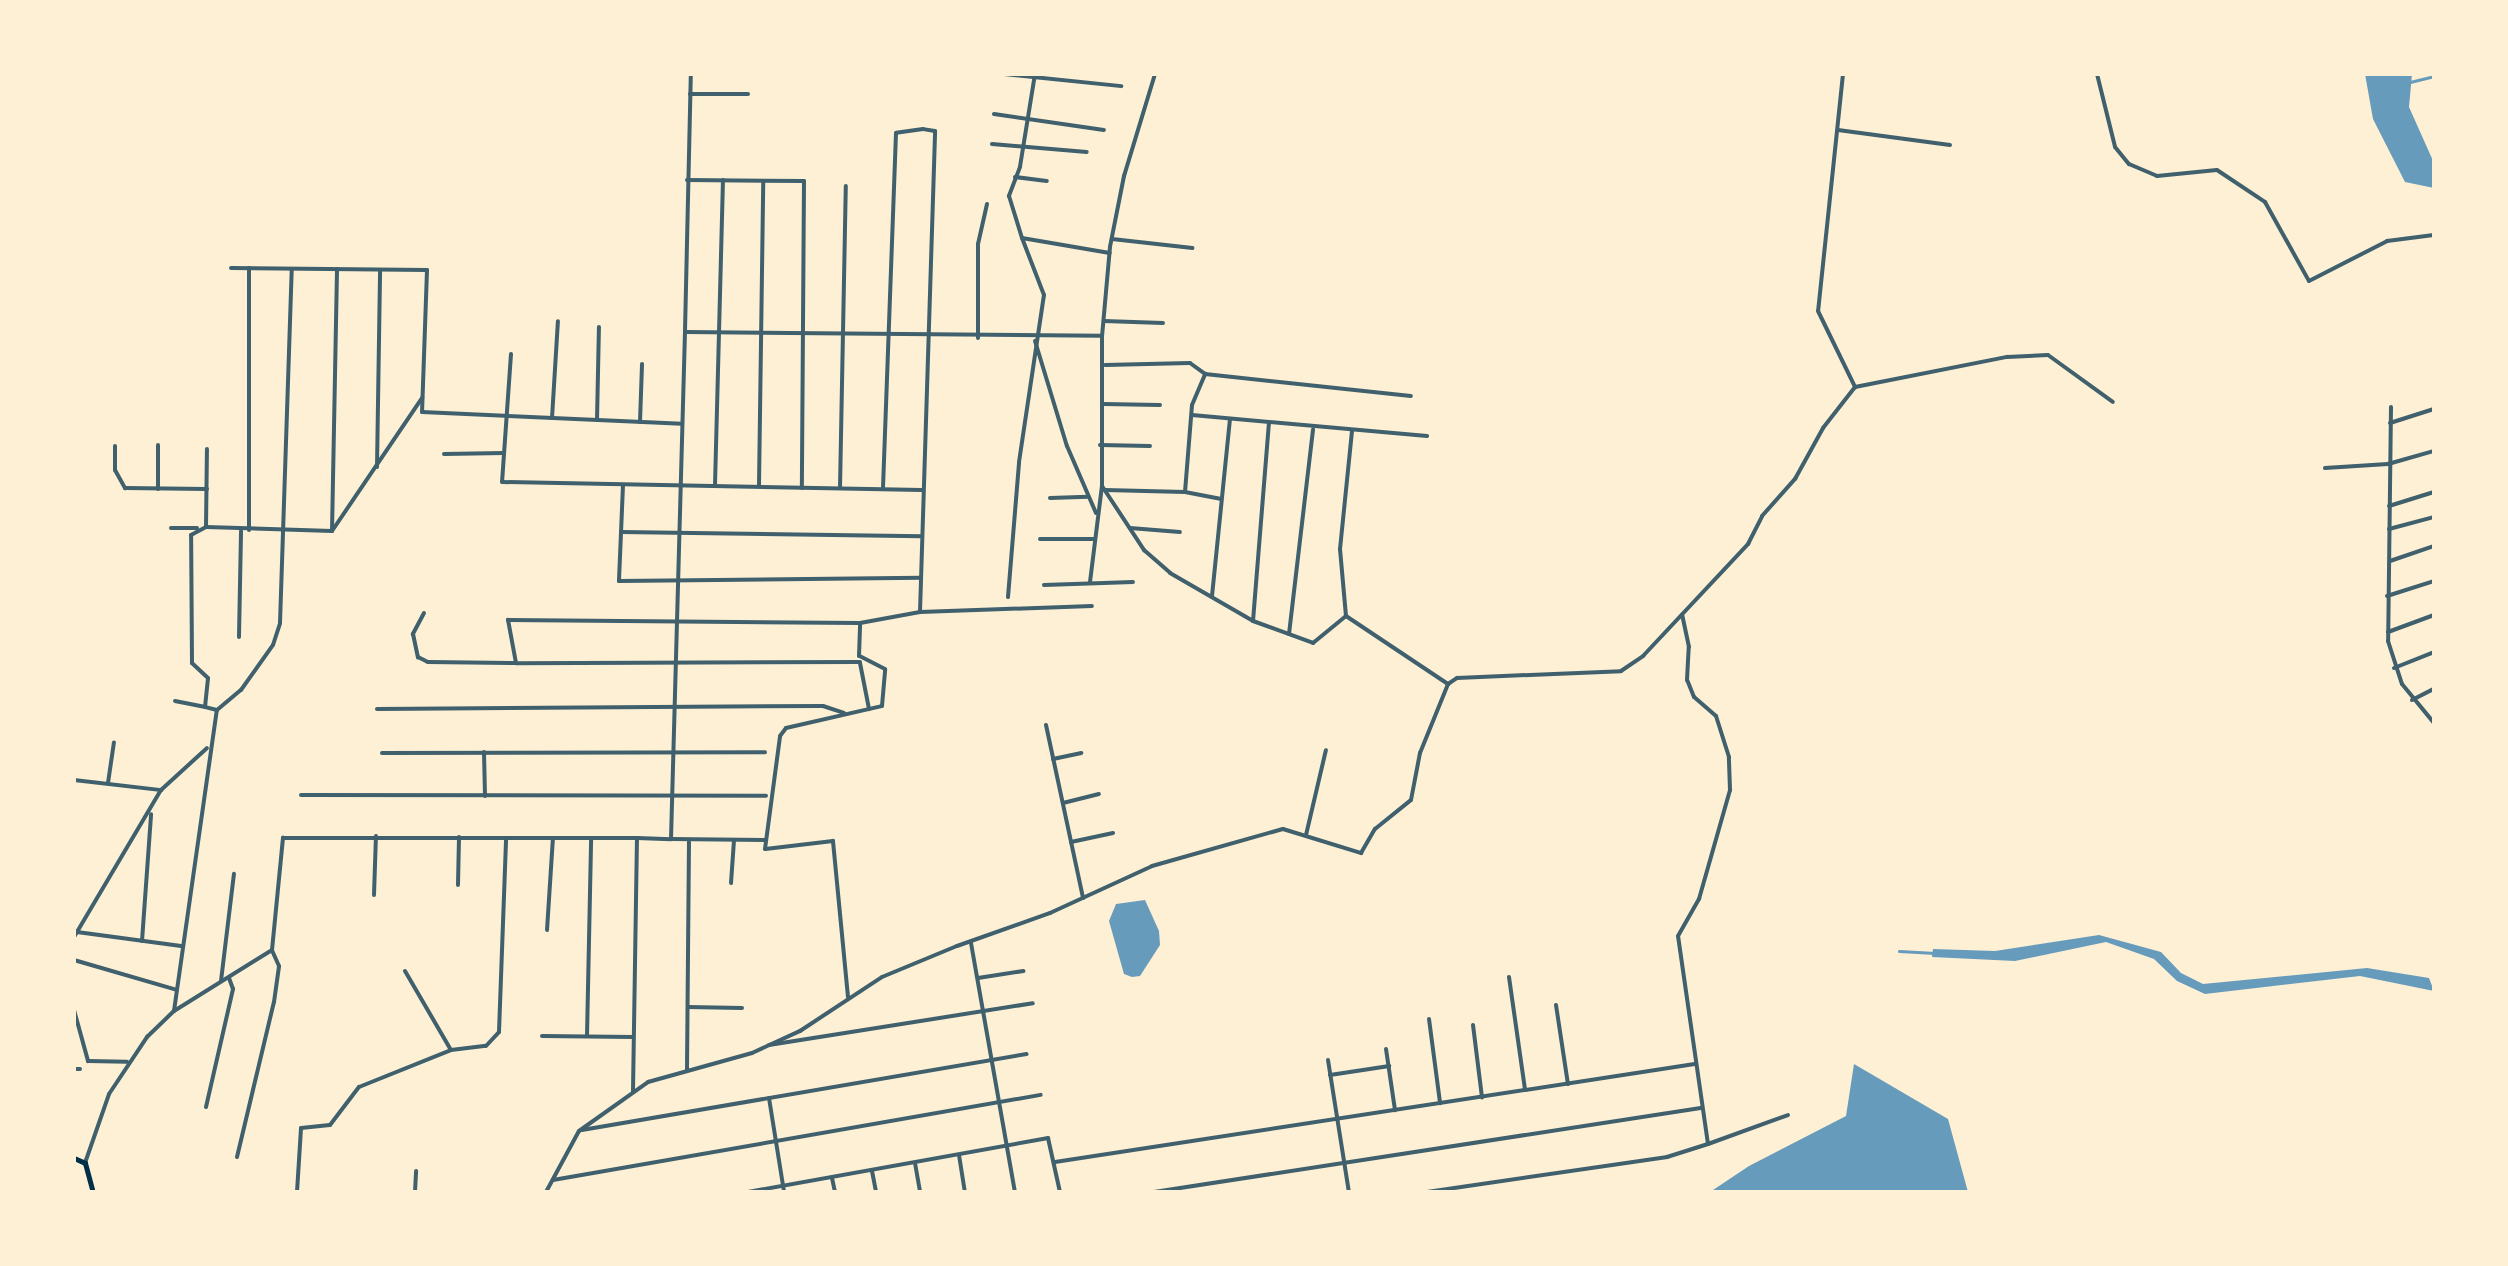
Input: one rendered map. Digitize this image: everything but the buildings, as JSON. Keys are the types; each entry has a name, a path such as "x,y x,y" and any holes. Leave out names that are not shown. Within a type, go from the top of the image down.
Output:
{"main road":[{"path":"74,1158 85,1163 93,1192"}],"street":[{"path":"671,839 691,74"},
{"path":"1004,74 1121,86"},
{"path":"1090,582 1096,513 1104,488 1100,445 1105,365 1102,336 1110,253 1124,176 1155,74"},
{"path":"1843,74 1818,311 1855,387"},
{"path":"2097,74 2115,147 2129,164 2157,176 2217,170 2265,202 2309,281 2387,241 2434,235"},
{"path":"1008,597 1034,339 1044,295 1009,196 1024,145 1035,75"},
{"path":"690,94 748,94"},
{"path":"994,114 1104,130"},
{"path":"883,489 885,336 896,133 923,129 935,131 926,337 920,612"},
{"path":"1838,130 1950,145"},
{"path":"992,144 1087,152"},
{"path":"1015,177 1047,181"},
{"path":"687,180 804,181 802,488"},
{"path":"715,486 723,180"},
{"path":"759,487 763,181"},
{"path":"840,488 846,186"},
{"path":"978,338 978,244 987,204"},
{"path":"1022,238 1110,253"},
{"path":"1112,239 1192,248"},
{"path":"231,268 427,270 422,412 682,424"},
{"path":"249,268 249,531"},
{"path":"174,1011 208,746 217,710 241,690 273,645 280,623 292,269"},
{"path":"332,531 337,269"},
{"path":"377,470 380,270"},
{"path":"552,418 558,321"},
{"path":"1104,321 1163,323"},
{"path":"597,420 599,327"},
{"path":"685,332 1034,339 1102,336"},
{"path":"1034,339 1096,513"},
{"path":"511,354 502,482 922,490"},
{"path":"546,1192 579,1131 633,1091 687,1069 767,1045 813,1024 848,997 882,977 1167,862 1283,829 1361,853 1375,829 1411,800 1420,753 1448,684 1457,678 1621,671 1682,615 1748,544 1762,516 1795,479 1823,428 1855,387 2007,357 2048,355 2113,402"},
{"path":"1105,365 1190,363 1205,374 1411,396"},
{"path":"640,422 642,364"},
{"path":"1185,492 1192,415 1205,374"},
{"path":"332,531 377,470 422,398"},
{"path":"1103,404 1160,405"},
{"path":"2391,407 2388,632 2394,668 2412,700 2434,723"},
{"path":"2390,423 2434,409"},
{"path":"1192,415 1313,429 1427,436"},
{"path":"1212,597 1230,419"},
{"path":"1253,621 1269,424"},
{"path":"1289,634 1313,429"},
{"path":"1346,616 1340,549 1352,431"},
{"path":"158,445 158,489"},
{"path":"1100,445 1150,446"},
{"path":"115,446 115,470 125,488 207,489"},
{"path":"206,527 207,449"},
{"path":"2325,468 2388,464 2434,451"},
{"path":"444,454 504,453"},
{"path":"623,485 619,581 677,578 921,578"},
{"path":"1104,488 1185,492 1221,499"},
{"path":"1104,488 1130,528 1170,573 1253,621 1313,643 1346,616"},
{"path":"2389,506 2434,492"},
{"path":"1050,498 1088,497"},
{"path":"2389,529 2434,517"},
{"path":"171,528 332,531"},
{"path":"197,528 189,543 192,663 208,678 205,707"},
{"path":"1130,528 1180,532"},
{"path":"239,637 241,530"},
{"path":"621,532 922,536"},
{"path":"1040,539 1093,539"},
{"path":"2390,561 2434,546"},
{"path":"2387,596 2434,581"},
{"path":"1044,585 1133,582"},
{"path":"516,663 508,620 860,623 920,612 1092,606"},
{"path":"424,613 413,634 418,657 428,662 674,664 859,659 885,669 882,706 786,728 780,736 766,840 765,849 833,841 848,997"},
{"path":"1682,615 1689,647 1687,680 1694,697 1716,716 1729,757 1730,790 1699,899 1678,936 1708,1144"},
{"path":"2388,632 2434,615"},
{"path":"1346,616 1448,684"},
{"path":"860,623 859,659 869,709"},
{"path":"2394,668 2434,652"},
{"path":"2412,700 2434,689"},
{"path":"175,701 217,710"},
{"path":"377,709 823,706 846,714"},
{"path":"1046,725 1083,898"},
{"path":"108,783 114,742"},
{"path":"181,946 76,935 151,812 161,790 208,746"},
{"path":"1306,835 1326,750"},
{"path":"484,752 485,796"},
{"path":"382,753 765,752"},
{"path":"1053,759 1081,753"},
{"path":"74,780 161,790"},
{"path":"1063,803 1099,794"},
{"path":"301,795 766,796"},
{"path":"142,941 151,812"},
{"path":"1071,842 1113,833"},
{"path":"374,895 376,836"},
{"path":"458,885 459,837"},
{"path":"297,1192 301,1128 330,1125 359,1087 451,1050 486,1046 499,1032 506,837"},
{"path":"237,1157 274,1002 279,966 272,950 283,838 766,840"},
{"path":"547,930 553,838"},
{"path":"587,1036 591,838"},
{"path":"633,1091 637,838"},
{"path":"731,883 734,840"},
{"path":"687,1069 689,842"},
{"path":"221,981 234,874"},
{"path":"971,943 1015,1192"},
{"path":"85,1163 109,1094 127,1062 174,1011 272,950"},
{"path":"74,960 177,990"},
{"path":"405,971 451,1050"},
{"path":"978,978 1023,971"},
{"path":"1509,977 1526,1090"},
{"path":"206,1107 233,989 229,978"},
{"path":"767,1045 787,1046 1033,1003"},
{"path":"1556,1005 1568,1084"},
{"path":"688,1007 742,1008"},
{"path":"74,1010 88,1061 127,1062"},
{"path":"1429,1019 1440,1103"},
{"path":"1473,1025 1482,1097"},
{"path":"542,1036 633,1037"},
{"path":"1386,1049 1395,1110"},
{"path":"579,1131 1027,1054"},
{"path":"1328,1060 1349,1192"},
{"path":"1055,1162 1695,1064"},
{"path":"1330,1075 1389,1066"},
{"path":"553,1180 1041,1095"},
{"path":"769,1098 783,1189"},
{"path":"1154,1192 1701,1108"},
{"path":"1427,1192 1667,1157 1788,1115"},
{"path":"748,1192 783,1189 1048,1138 1060,1192"},
{"path":"959,1155 965,1192"},
{"path":"915,1163 920,1192"},
{"path":"415,1192 416,1171"},
{"path":"872,1171 876,1192"},
{"path":"832,1178 835,1192"}],"water":[{"path":"2365,74 2412,74 2409,107 2434,163 2434,188 2405,182 2373,119"},
{"path":"1145,900 1159,931 1160,945 1140,976 1132,977 1124,974 1109,921 1116,904"},
{"path":"2099,935 2161,952 2181,973 2203,984 2367,968 2429,978 2434,991 2360,976 2205,994 2177,981 2154,959 2106,942 2015,961 1932,957 1933,949 1995,951"},
{"path":"1854,1064 1948,1119 1968,1192 1710,1192 1749,1166 1846,1116"}],"waterway":[{"path":"2410,82 2434,76"},
{"path":"1899,951 1935,953"}]}
